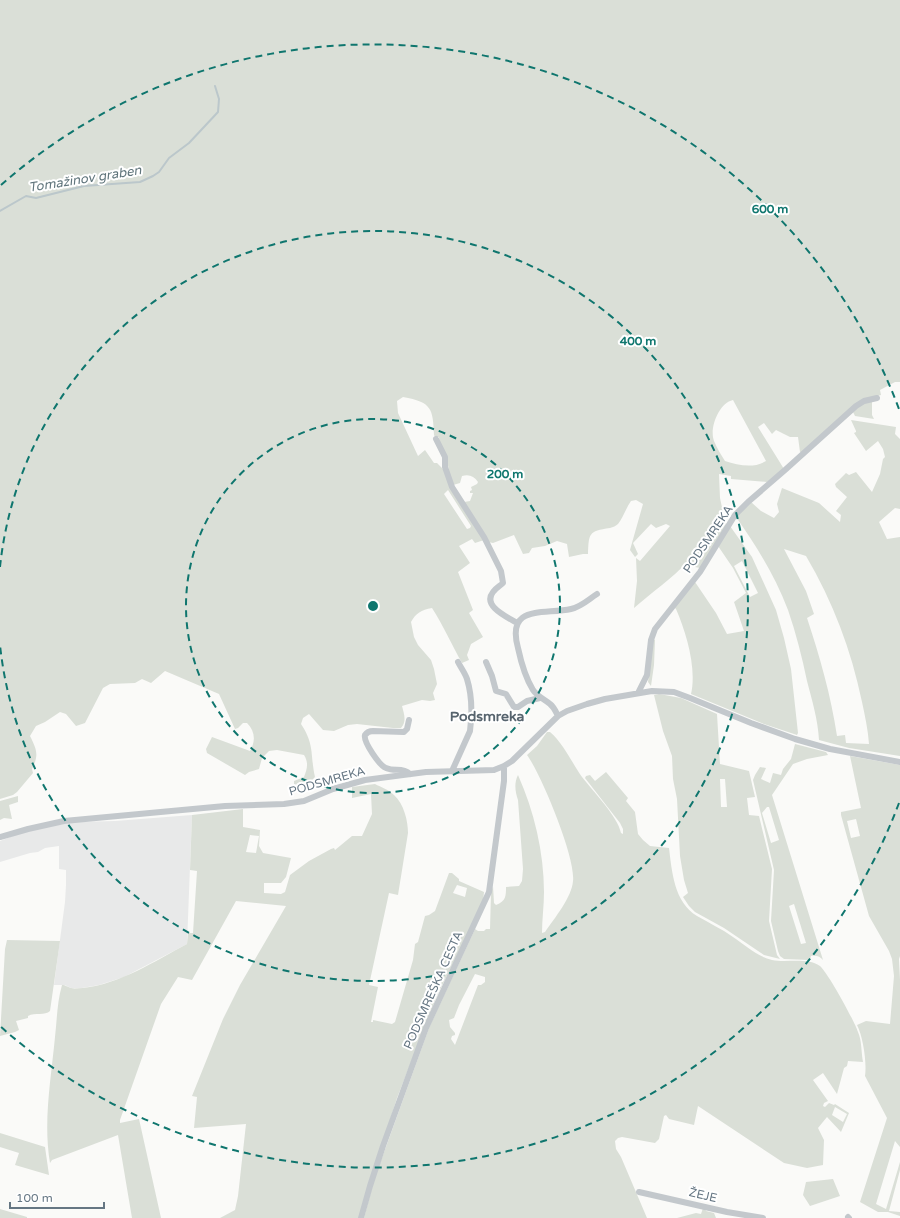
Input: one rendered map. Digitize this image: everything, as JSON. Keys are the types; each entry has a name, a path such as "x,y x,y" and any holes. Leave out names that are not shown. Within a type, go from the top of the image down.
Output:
{"street":[{"name":"PODSMREKA","path":"638,693 647,675 651,640 655,628 700,572 735,516 748,502 856,406 864,401 877,398"},
{"path":"436,439 445,457 445,467 452,487 484,537 501,571 503,583 494,591 490,602 493,608 517,623"},
{"path":"558,716 550,703 540,698 534,692 522,664 516,642 515,630 517,623 520,619 528,615 572,609 580,606 597,594"},
{"path":"452,771 470,731 471,725 469,687 466,677 458,662"},
{"path":"486,662 496,691 506,694 514,707 518,707 527,701 540,698"},
{"name":"PODSMREKA","path":"0,837 34,827 64,821 237,805 295,802 365,780 410,774 494,770 504,766 558,716 568,711 587,704 652,691 674,692 795,739 830,749 900,762"},
{"path":"409,720 407,729 404,732 373,731 366,734 365,739 382,766 392,770 406,770 410,774"},
{"name":"PODSMREŠKA CESTA","path":"361,1218 383,1146 426,1028 489,892 504,781 504,766"},
{"name":"ŽEJE","path":"639,1192 727,1212 763,1218"}],"shaded area":[{"path":"0,0 900,0 900,382 895,382 880,390 881,395 863,400 857,404 802,452 800,452 798,437 790,437 776,430 772,434 764,423 758,427 784,469 767,482 731,479 731,476 719,474 720,498 726,526 700,568 695,567 688,561 669,580 634,608 637,581 636,558 640,561 670,526 666,524 656,528 651,524 633,543 638,554 635,557 630,550 643,504 636,500 631,501 617,525 594,532 591,535 588,554 569,557 567,544 557,541 545,546 532,548 529,553 523,554 514,535 493,543 488,542 464,502 470,501 473,493 470,493 472,490 471,487 478,482 475,478 465,475 462,476 460,483 453,485 439,437 435,437 434,435 433,419 429,408 420,401 403,397 397,401 398,413 418,456 425,450 434,463 437,463 444,470 450,488 484,540 475,543 472,539 459,546 470,563 458,572 473,610 469,613 483,637 471,644 467,655 469,660 462,663 432,608 419,612 411,622 414,637 418,645 431,660 434,669 437,684 433,693 435,700 422,700 402,706 404,720 401,728 357,724 348,725 334,731 323,730 309,714 303,718 301,724 310,744 315,777 310,782 297,785 294,784 294,781 304,777 307,769 307,761 304,755 277,750 269,751 262,758 259,769 245,775 207,753 206,749 212,737 250,751 254,740 252,729 247,723 243,723 235,729 219,694 165,671 151,683 142,679 135,683 110,684 103,688 85,723 76,726 66,714 60,712 36,726 30,736 36,752 36,760 32,769 33,773 17,792 13,795 0,799","holes":["733,400 766,461 751,466 735,464 725,461 719,451 713,436 714,423 723,406","448,490 471,526 470,528 467,529 444,494"]},
{"path":"872,401 872,415 874,419 855,416 853,412 862,404"},
{"path":"851,420 896,427 895,434 900,439 900,509 895,508 879,522 887,539 900,537 900,756 849,748 819,740 814,710 799,645 788,610 765,562 736,517 751,502 761,511 774,518 779,512 777,504 782,488 819,503 840,522 841,515 836,511 847,497 836,487 835,484 846,473 849,475 856,472 872,492 880,474 883,459 885,457 883,449 878,441 866,451 854,433 856,431","holes":["784,549 806,556 833,608 847,645 858,682 869,744 846,743 845,735 837,736 825,677 807,618 814,614 806,591"]},
{"path":"730,526 752,557 776,610 791,669 797,735 764,724 691,694 693,673 690,650 674,607 695,582 716,613 727,634 744,631 734,602 746,593 733,568 718,546","holes":["742,561 758,593 750,597 734,566"]},
{"path":"653,639 655,640 654,665 651,686 648,682"},
{"path":"659,694 681,698 717,714 720,764 749,771 755,797 747,798 749,815 759,816 772,869 769,921 777,955 780,959 764,955 724,928 695,912 683,897 688,893 680,856 677,799 673,779 672,756 663,731 654,695","holes":["720,779 725,779 727,807 721,807"]},
{"path":"547,732 550,732 555,737 564,748 582,777 615,819 621,833 623,834 623,829 620,823 585,778 586,776 590,775 595,781 606,772 628,798 626,801 635,812 638,834 650,846 669,848 671,867 676,886 683,903 689,910 762,956 772,960 815,963 824,970 856,1026 861,1043 863,1062 848,1061 847,1066 844,1068 837,1094 823,1073 813,1080 828,1101 824,1103 823,1106 825,1107 829,1103 835,1104 849,1113 841,1132 827,1117 818,1128 824,1140 823,1165 807,1168 784,1163 698,1106 694,1125 669,1119 666,1115 664,1116 659,1139 655,1143 622,1137 615,1141 616,1149 621,1157 647,1218 364,1218 374,1180 429,1028 475,929 478,931 484,931 486,929 490,929 491,893 493,886 494,903 496,905 502,902 505,898 506,887 519,886 522,881 523,869 518,800 515,787 518,775 529,803 540,847 544,877 542,933 545,932 558,914 572,887 572,870 563,836 541,779 527,755 537,746","holes":["475,974 485,977 485,982 478,985 455,1045 451,1039 455,1033 450,1027 449,1020 454,1018","835,1107 847,1114 843,1122 832,1115"]},
{"path":"795,744 826,752 828,755 807,759 793,764 772,795 823,960 816,956 811,956 810,960 784,959 780,956 771,921 774,870 753,780 760,767 766,768 761,779 770,783 773,773 781,775 783,769 791,759","holes":["767,807 769,807 779,840 771,843 762,813","794,904 806,943 801,944 789,906"]},
{"path":"850,756 900,765 900,1147 895,1141 876,1204 886,1209 900,1162 900,1170 889,1211 900,1212 900,1216 888,1212 878,1212 860,1202 887,1118 865,1076 864,1050 857,1025 866,1021 890,1024 894,976 892,959 889,951 869,916 841,815 841,812 861,808","holes":["856,819 860,836 851,838 847,821"]},
{"path":"375,784 392,793 403,808 408,828 398,895 389,893 369,985 378,987 371,1022 373,1022 373,1020 392,1024 395,1022 413,960 415,944 418,942 425,916 435,911 449,873 452,873 459,879 459,881 484,892 483,902 437,996 397,1098 359,1218 220,1218 235,1210 246,1124 194,1128 197,1097 192,1096 223,1019 240,985 286,906 236,901 192,980 178,977 161,1004 120,1120 120,1123 139,1119 161,1218 132,1218 118,1135 52,1160 50,1163 47,1132 48,1100 58,1004 62,985 72,988 83,988 110,982 137,971 187,944 188,933 193,933 197,871 190,870 192,815 243,809 243,827 260,830 259,846 263,853 291,858 286,877 281,883 264,883 264,893 281,894 285,892 290,875 309,861 331,849 334,848 335,850 352,836 362,836 372,814 371,794 352,798 352,787","holes":["250,835 259,836 256,853 246,852","457,885 467,888 465,897 453,893"]},
{"path":"18,796 18,802 9,805 12,819 4,818 0,820 0,801"},
{"path":"192,815 187,944 124,977 99,985 71,988 65,985 54,985 66,885 66,870 59,869 59,846 45,848 38,852 0,862 0,841 28,830 75,822 115,821"},
{"path":"7,940 60,941 50,1011 34,1014 28,1016 28,1018 16,1021 19,1030 0,1036 5,949"},
{"path":"0,1133 45,1147 49,1175 15,1165 19,1153 0,1147"},
{"path":"833,1179 840,1196 810,1206 803,1195 806,1182"},
{"path":"703,1208 706,1211 714,1213 716,1218 677,1218 696,1213 701,1214"},
{"path":"0,1209 27,1217 27,1218 0,1218"}],"waterway":[{"name":"Tomažinov graben","path":"0,211 26,196 36,198 84,186 140,182 153,176 159,172 169,158 189,143 218,112 219,99 215,86"}],"district":[{"name":"Podsmreka","path":"487,716"}]}
